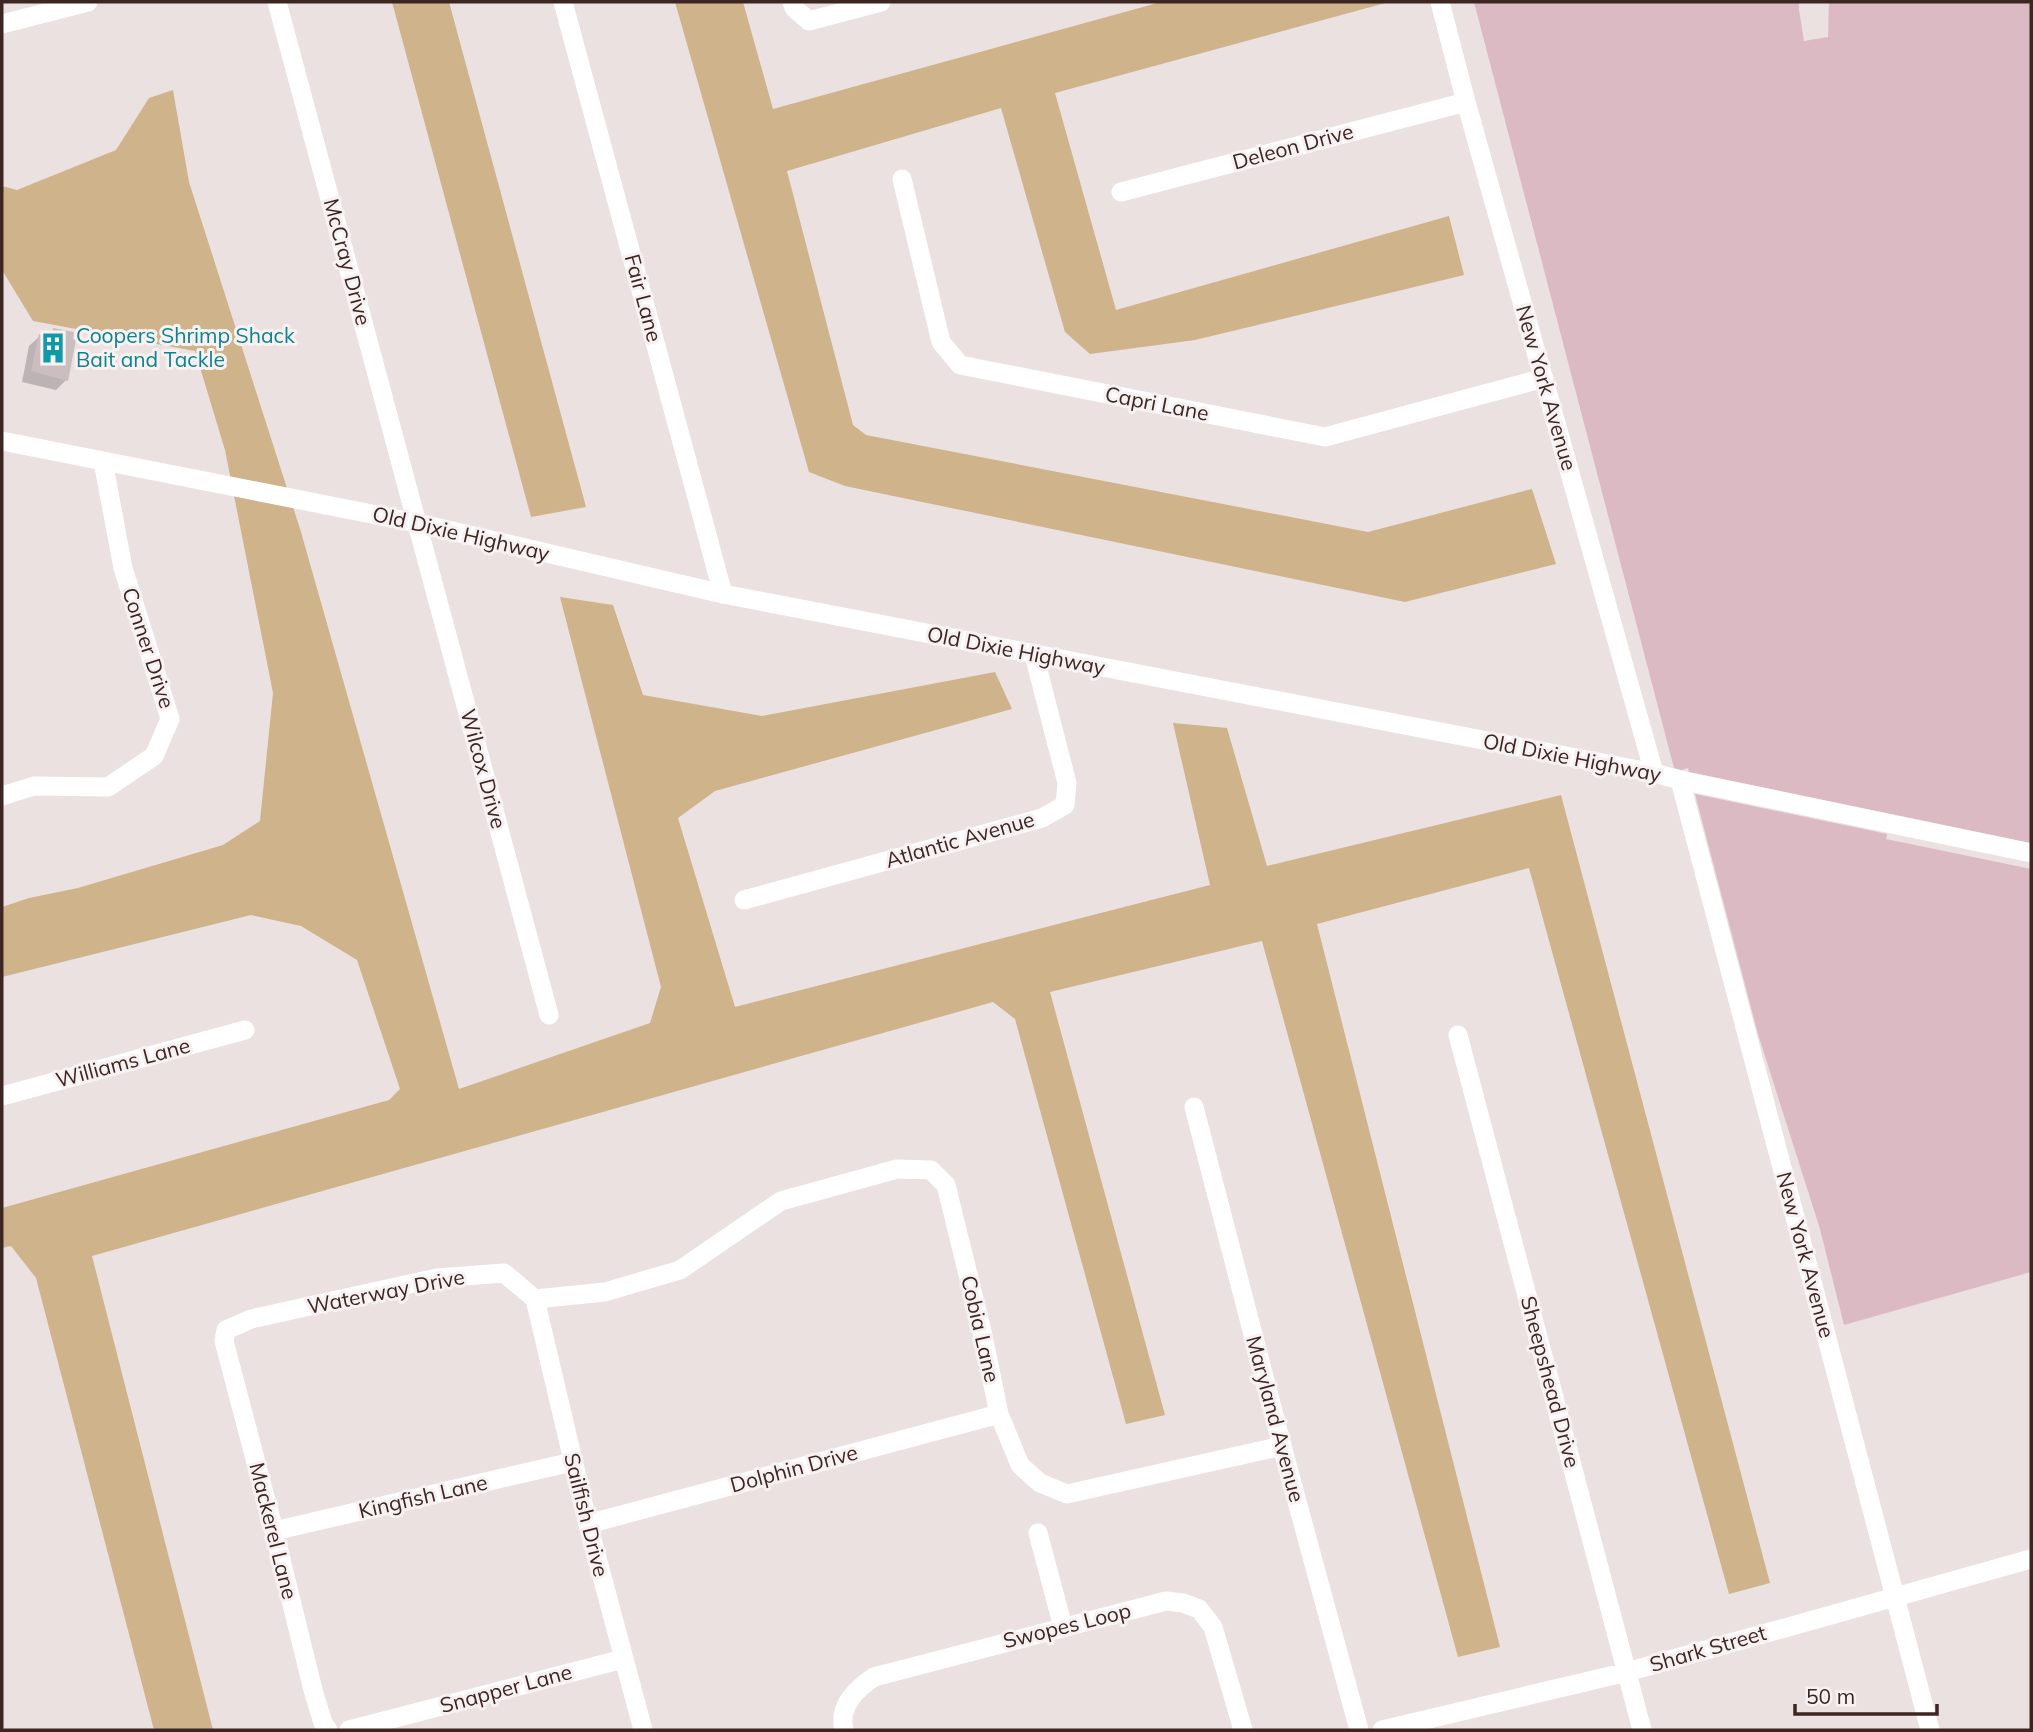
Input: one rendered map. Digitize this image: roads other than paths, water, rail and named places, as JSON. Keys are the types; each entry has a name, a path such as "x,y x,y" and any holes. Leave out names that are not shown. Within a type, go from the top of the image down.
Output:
{"street":[{"path":"2,24 88,2"},
{"name":"McCray Drive","path":"277,2 417,523"},
{"name":"Fair Lane","path":"564,2 723,594"},
{"path":"792,2 794,8 809,21 881,2"},
{"name":"New York Avenue","path":"1440,2 1654,773"},
{"name":"Deleon Drive","path":"1121,192 1466,102"},
{"name":"Capri Lane","path":"902,179 941,342 960,365 1325,437 1544,378"},
{"name":"Old Dixie Highway","path":"2,441 417,523 723,594 1654,773 2031,853"},
{"name":"Conner Drive","path":"2,796 34,786 108,787 153,756 170,719 122,568 103,461"},
{"name":"Wilcox Drive","path":"417,523 549,1015"},
{"name":"Atlantic Avenue","path":"744,900 1042,818 1065,805 1067,783 1034,655"},
{"name":"New York Avenue","path":"1680,780 1930,1730"},
{"name":"Williams Lane","path":"2,1096 245,1030"},
{"name":"Sheepshead Drive","path":"1458,1035 1642,1730"},
{"name":"Maryland Avenue","path":"1194,1107 1359,1730"},
{"name":"Cobia Lane","path":"535,1299 605,1292 680,1270 781,1201 897,1169 931,1170 946,1185 982,1331 999,1414 1020,1465 1040,1483 1067,1494 1282,1446"},
{"name":"Waterway Drive","path":"226,1330 251,1319 437,1278 504,1273 535,1299"},
{"name":"Sailfish Drive","path":"535,1299 572,1462 643,1730"},
{"name":"Mackerel Lane","path":"226,1330 223,1341 313,1690 323,1723 328,1730"},
{"name":"Dolphin Drive","path":"588,1524 999,1414"},
{"name":"Kingfish Lane","path":"274,1531 572,1462"},
{"path":"1038,1533 1063,1627"},
{"name":"Shark Street","path":"1382,1730 1627,1672 2031,1559"},
{"name":"Swopes Loop","path":"844,1730 842,1723 846,1705 859,1687 874,1676 1166,1601 1199,1609 1213,1627 1243,1730"},
{"name":"Snapper Lane","path":"349,1730 623,1659"}],"place":[{"name":"Coopers Shrimp Shack Bait and Tackle","path":"53,348"}]}
